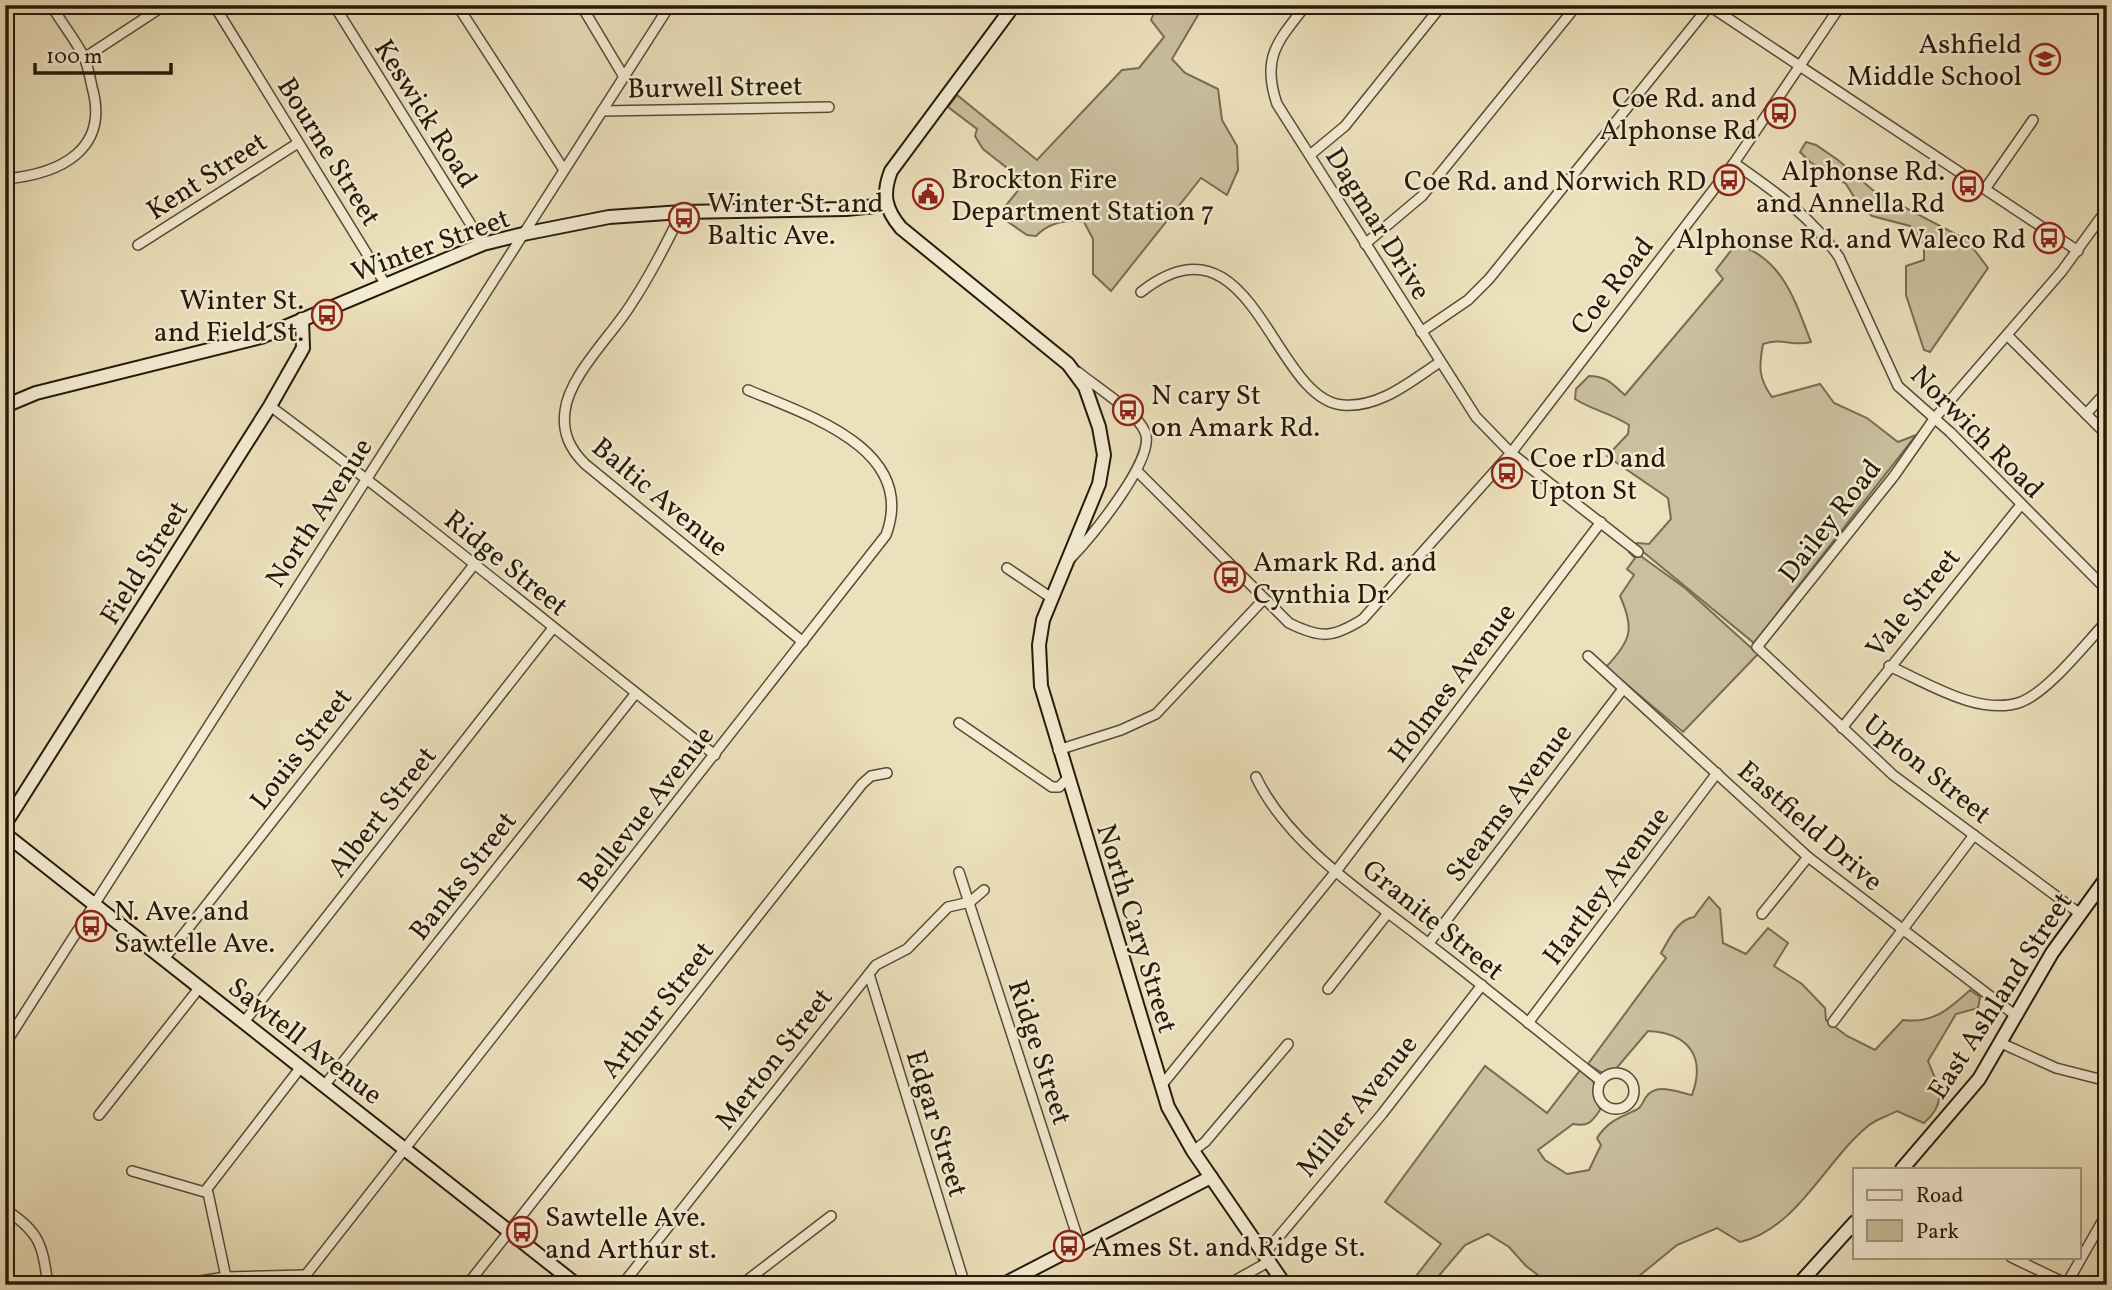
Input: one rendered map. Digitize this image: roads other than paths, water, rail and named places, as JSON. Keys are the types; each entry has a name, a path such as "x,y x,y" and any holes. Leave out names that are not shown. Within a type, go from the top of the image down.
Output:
{"street":[{"path":"5,179 54,170 76,155 89,141 98,109 84,58 51,5"},
{"path":"84,58 165,5"},
{"name":"Bourne Street","path":"214,5 386,285"},
{"name":"Keswick Road","path":"334,5 483,244"},
{"path":"457,5 564,170"},
{"path":"581,5 624,77"},
{"name":"North Avenue","path":"5,1044 670,5"},
{"path":"886,205 886,183 891,171 1014,5"},
{"name":"Dagmar Drive","path":"1306,5 1273,51 1269,76 1277,104 1476,418 1511,453"},
{"path":"1310,155 1345,126 1442,5"},
{"path":"1365,244 1422,196 1577,5"},
{"path":"1421,332 1468,300 1489,279 1709,5 2078,251"},
{"name":"Coe Road","path":"1137,471 1263,600 1289,623 1310,634 1328,635 1344,631 1363,619 1511,453 1734,163 1802,68 1841,5"},
{"name":"Burwell Street","path":"603,111 829,107"},
{"path":"1985,189 2033,120"},
{"name":"Kent Street","path":"138,245 298,143"},
{"name":"Norwich Road","path":"1734,163 1797,208 1828,241 1839,257 1889,372 1910,400 1934,419 2107,590"},
{"name":"Winter Street","path":"5,406 36,393 261,337 483,244 523,234 609,217 682,212 846,209 886,205"},
{"name":"North Cary Street","path":"886,205 901,228 1139,421 1147,435 1147,448 1137,471 1085,544 1070,559"},
{"name":"Dailey Road","path":"1758,647 1894,476 1934,419 2078,251 2107,209"},
{"name":"Baltic Avenue","path":"682,212 631,304 573,387 564,413 567,439 573,453 584,464 803,642"},
{"path":"1141,292 1171,272 1189,270 1219,278 1259,312 1300,376 1320,396 1334,404 1359,405 1376,400 1440,362"},
{"name":"Field Street","path":"5,824 270,406 303,348 302,320"},
{"path":"2007,335 2107,435"},
{"name":"North Cary Street","path":"1068,363 1092,403 1104,455 1099,484 1070,559 1050,597 1039,645 1041,685 1058,750 1168,1107 1193,1151 1285,1285"},
{"name":"Bellevue Avenue","path":"298,1285 886,535 893,517 892,502 881,473 856,442 835,427 748,390"},
{"path":"2086,414 2107,391"},
{"name":"Ridge Street","path":"270,406 367,478 473,566 715,755"},
{"path":"1511,453 1638,552"},
{"name":"Vale Street","path":"1842,728 1889,666 2020,506"},
{"name":"Holmes Avenue","path":"1161,1086 1337,870 1601,522"},
{"name":"Louis Street","path":"164,959 473,566"},
{"path":"1007,568 1050,597"},
{"path":"1058,750 1121,730 1156,714 1263,600"},
{"path":"1889,666 1971,700 2009,704 2036,692 2107,621"},
{"name":"Albert Street","path":"244,1022 553,628"},
{"name":"Upton Street","path":"1758,647 1893,775 2079,913"},
{"name":"Eastfield Drive","path":"1588,656 1808,857 2015,1015"},
{"name":"Stearns Avenue","path":"1429,943 1623,689"},
{"name":"Banks Street","path":"324,1086 636,693"},
{"path":"959,723 1052,787 1059,787 1068,779"},
{"name":"Arthur Street","path":"467,1285 867,779 887,773"},
{"name":"Hartley Avenue","path":"1528,1024 1717,773"},
{"name":"Granite Street","path":"1256,777 1264,795 1293,833 1388,913 1601,1081"},
{"name":"Sawtell Avenue","path":"5,834 577,1285"},
{"path":"1833,1022 1974,835"},
{"path":"1762,914 1808,857"},
{"name":"Ridge Street","path":"959,872 1080,1245"},
{"name":"East Ashland Street","path":"1903,1168 1952,1114 2001,1043 2015,1015 2079,913 2107,877"},
{"name":"Merton Street","path":"622,1285 876,965 914,943 948,907 970,902 984,890"},
{"path":"2094,893 2107,904"},
{"path":"1328,989 1388,913"},
{"name":"Edgar Street","path":"869,974 965,1285"},
{"name":"Miller Avenue","path":"1268,1257 1482,985"},
{"path":"99,1115 200,987"},
{"path":"2001,1043 2056,1068 2107,1081"},
{"path":"1193,1151 1205,1142 1288,1044"},
{"path":"206,1190 301,1067"},
{"path":"1615,1073 1630,1079 1634,1095 1629,1104 1615,1110 1606,1107 1598,1095 1601,1081 1615,1073"},
{"path":"132,1171 206,1190 212,1199 226,1277"},
{"path":"1002,1285 1211,1177"},
{"path":"5,1209 34,1229 45,1262 48,1285"},
{"path":"2013,1258 2067,1284 2107,1213"},
{"path":"741,1285 831,1216"},
{"path":"1798,1285 1853,1224"},
{"path":"1227,1285 1268,1257"},
{"path":"174,1285 226,1277 305,1276"}],"place":[{"name":"Ashfield Middle School","path":"2045,59"},
{"name":"Coe Rd. and Alphonse Rd","path":"1780,113"},
{"name":"Coe Rd. and Norwich RD","path":"1729,180"},
{"name":"Alphonse Rd. and Annella Rd","path":"1968,186"},
{"name":"Brockton Fire Department Station 7","path":"928,194"},
{"name":"Winter St. and Baltic Ave.","path":"684,218"},
{"name":"Alphonse Rd. and Waleco Rd","path":"2049,238"},
{"name":"Winter St. and Field St.","path":"327,315"},
{"name":"N cary St on Amark Rd.","path":"1128,410"},
{"name":"Coe rD and Upton St","path":"1507,473"},
{"name":"Amark Rd. and Cynthia Dr","path":"1230,577"},
{"name":"N. Ave. and Sawtelle Ave.","path":"91,926"},
{"name":"Sawtelle Ave. and Arthur st.","path":"522,1232"},
{"name":"Ames St. and Ridge St.","path":"1069,1246"}]}
